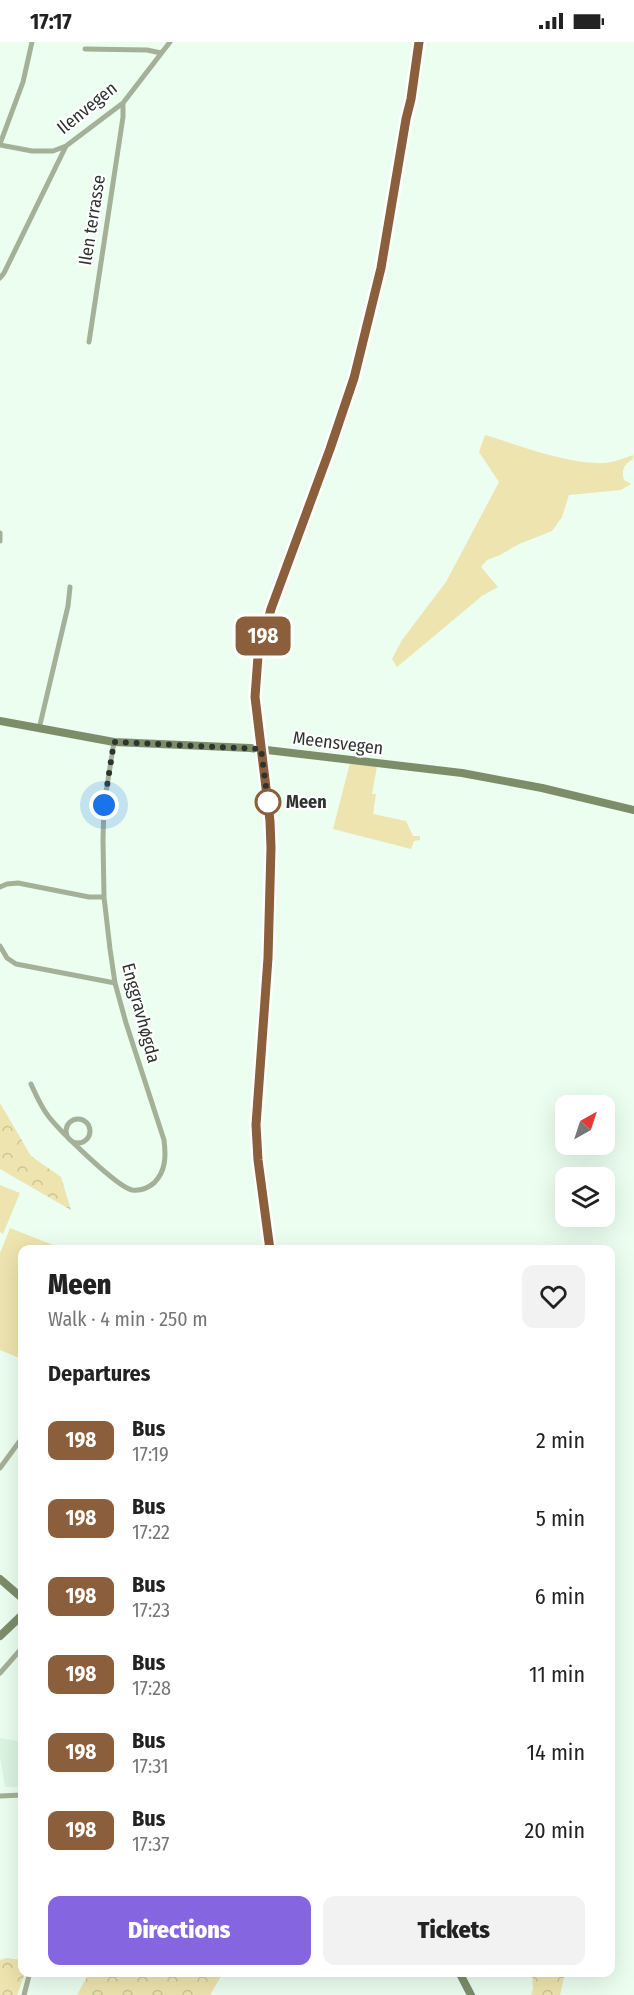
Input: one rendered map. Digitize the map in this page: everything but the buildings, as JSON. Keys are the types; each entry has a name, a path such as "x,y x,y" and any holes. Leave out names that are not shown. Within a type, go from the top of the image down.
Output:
{"main road":[{"path":"269,1245 258,1160 256,1125 270,907 270,821 255,697 258,656 271,609 354,378 381,268 419,42"},
{"name":"Meensvegen","path":"0,721 114,742 261,749 485,776 634,810"},
{"path":"0,1579 18,1595"},
{"path":"0,1636 18,1619"},
{"path":"462,1977 471,1995"}],"street":[{"path":"0,144 23,82 32,42"},
{"name":"Ilenvegen","path":"0,144 32,151 53,151 66,146 123,103 170,42"},
{"path":"85,49 161,53"},
{"name":"Ilen terrasse","path":"89,342 123,117 123,103"},
{"path":"0,278 66,146"},
{"path":"0,533 0,541"},
{"path":"39,729 68,606 70,587"},
{"name":"Enggravhøgda","path":"31,1084 47,1114 70,1140 119,1182 133,1190 147,1188 152,1184 164,1166 166,1156 164,1140 115,983 104,897 103,828 114,742"},
{"path":"0,887 18,883 89,897 104,897"},
{"path":"0,946 7,958 16,964 115,983"},
{"path":"76,1120 86,1123 90,1130 85,1140 78,1143 70,1140 67,1134 70,1123 76,1120"},
{"path":"0,1468 18,1443"},
{"path":"0,1673 18,1653"},
{"path":"0,1796 18,1796"},
{"path":"24,1995 29,1977"}],"shaded area":[{"path":"0,1738 18,1741 18,1787 5,1787 0,1757"}],"green space":[{"path":"485,435 576,461 606,463 633,455 633,459 625,465 623,470 624,480 631,484 621,490 569,495 562,517 552,531 487,560 481,567 498,587 482,596 397,667 392,659 402,640 446,582 499,482 479,452"},
{"path":"350,763 377,766 372,794 376,794 373,814 406,821 413,836 420,836 420,840 414,841 411,849 333,829"},
{"path":"0,1103 31,1156 61,1177 71,1210 0,1169"},
{"path":"0,1185 20,1193 3,1234 0,1232"},
{"path":"10,1228 53,1245 18,1245 18,1357 0,1350 0,1253"},
{"path":"18,1959 18,1977 24,1977 17,1995 0,1995 0,1960"},
{"path":"87,1977 221,1977 210,1995 77,1995"},
{"path":"532,1977 564,1977 560,1995 531,1995"}],"bus line":[{"name":"198","path":"269,1245 258,1160 256,1125 268,958 271,848 270,821 255,697 258,656 271,609 354,378 381,268 419,42"}],"place":[{"name":"Meen","path":"268,802"}],"route":[{"path":"104,805 114,742 261,749 268,802"}]}
